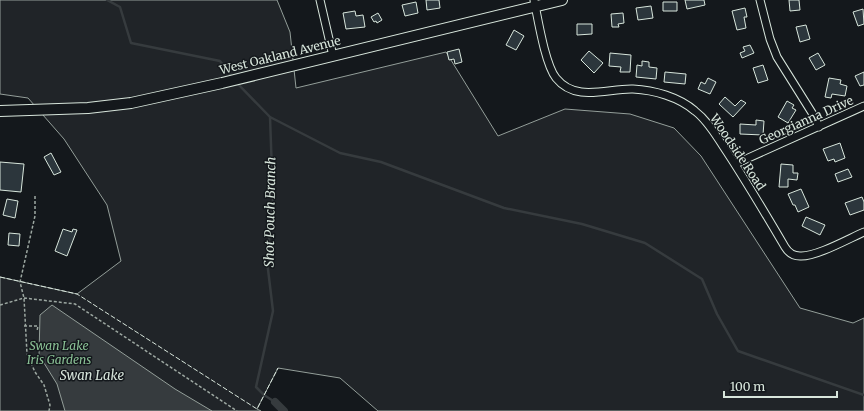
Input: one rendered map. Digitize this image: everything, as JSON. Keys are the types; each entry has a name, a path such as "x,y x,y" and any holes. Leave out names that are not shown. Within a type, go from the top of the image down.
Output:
{"street":[{"path":"320,0 333,56"},
{"name":"West Oakland Avenue","path":"0,111 57,110 113,106 143,101 333,56 535,3 562,0"},
{"path":"760,0 770,40 777,57 814,116 819,127"},
{"name":"Woodside Road","path":"535,3 550,66 557,79 564,86 576,91 588,93 620,89 635,89 656,92 674,98 695,110 705,120 745,178 785,247 792,254 796,256 803,256 825,249 864,232"},
{"name":"Georgianna Drive","path":"735,164 864,106"}],"path":[{"path":"35,196 35,216 20,282 24,298 24,326 27,354 35,372 44,385 50,405 49,411"},
{"path":"0,305 24,298 75,304 236,411"},
{"path":"24,326 38,326 37,331"}],"green space":[{"name":"Swan Lake Iris Gardens","path":"0,0 277,0 290,32 296,88 446,52 498,136 565,109 630,114 674,128 701,156 800,308 853,323 864,318 864,411 378,411 340,378 278,368 257,409 261,411 0,411 0,277 77,294 121,261 107,205 64,139 28,98 0,94"}],"water":[{"name":"Swan Lake","path":"52,305 175,389 212,411 65,411 57,384 39,355 40,315"}],"building":[{"path":"426,0 439,0 440,8 427,10"},
{"path":"685,0 704,0 705,5 687,9"},
{"path":"789,0 799,0 800,10 790,11"},
{"path":"416,2 418,13 405,16 402,5"},
{"path":"663,2 677,2 677,11 663,11"},
{"path":"651,6 653,18 638,20 636,8"},
{"path":"745,8 747,17 744,17 746,28 737,30 732,11"},
{"path":"863,9 864,24 858,26 853,12"},
{"path":"355,11 356,16 363,15 365,27 346,29 343,13"},
{"path":"378,13 382,20 377,23 376,21 374,22 371,17"},
{"path":"623,13 624,23 618,24 619,27 612,27 611,14"},
{"path":"577,24 592,24 592,34 577,35"},
{"path":"806,25 810,39 800,42 796,27"},
{"path":"514,30 524,36 516,50 506,45"},
{"path":"750,45 754,53 742,58 740,53 745,51 743,47"},
{"path":"459,49 462,62 455,64 454,59 449,60 447,52"},
{"path":"589,51 603,63 594,73 581,60"},
{"path":"610,53 631,55 630,72 620,72 621,67 609,66"},
{"path":"818,53 825,65 816,70 809,58"},
{"path":"642,61 649,62 649,67 657,68 656,79 636,77 637,65 642,66"},
{"path":"763,65 768,80 758,83 753,68"},
{"path":"665,72 686,74 685,84 664,82"},
{"path":"864,72 864,85 860,86 855,76"},
{"path":"708,78 716,82 710,94 698,89 701,82 705,84"},
{"path":"829,78 841,80 840,84 847,86 845,96 832,94 831,98 825,97"},
{"path":"725,97 735,106 741,100 746,103 733,117 719,104"},
{"path":"787,101 794,105 792,108 796,110 788,123 778,117"},
{"path":"756,120 764,121 763,135 740,134 740,124 756,125"},
{"path":"840,143 845,158 835,162 834,159 828,161 823,149"},
{"path":"51,153 61,172 54,175 44,157"},
{"path":"0,162 24,164 21,192 0,190"},
{"path":"781,164 793,165 793,173 798,173 797,180 788,179 788,187 779,187"},
{"path":"848,169 852,177 838,182 835,174"},
{"path":"801,189 809,207 798,212 788,194"},
{"path":"862,197 864,202 864,210 850,215 845,203"},
{"path":"7,199 18,201 15,218 3,215"},
{"path":"806,217 825,225 820,235 802,226"},
{"path":"63,229 72,232 73,229 77,230 67,256 55,251"},
{"path":"9,233 20,234 19,246 8,245"}],"waterway":[{"path":"107,0 120,7 131,43 220,61 233,78"},
{"path":"236,82 270,117 340,153 381,162 504,208 582,224 645,243 702,279 717,314 738,351 864,395"},
{"name":"Shot Pouch Branch","path":"270,117 273,200 267,261 273,311 256,387 264,395 275,402"},
{"name":"Shot Pouch Branch","path":"275,402 284,411"}],"fence":[{"path":"0,277 77,294 257,409 278,368"}]}
